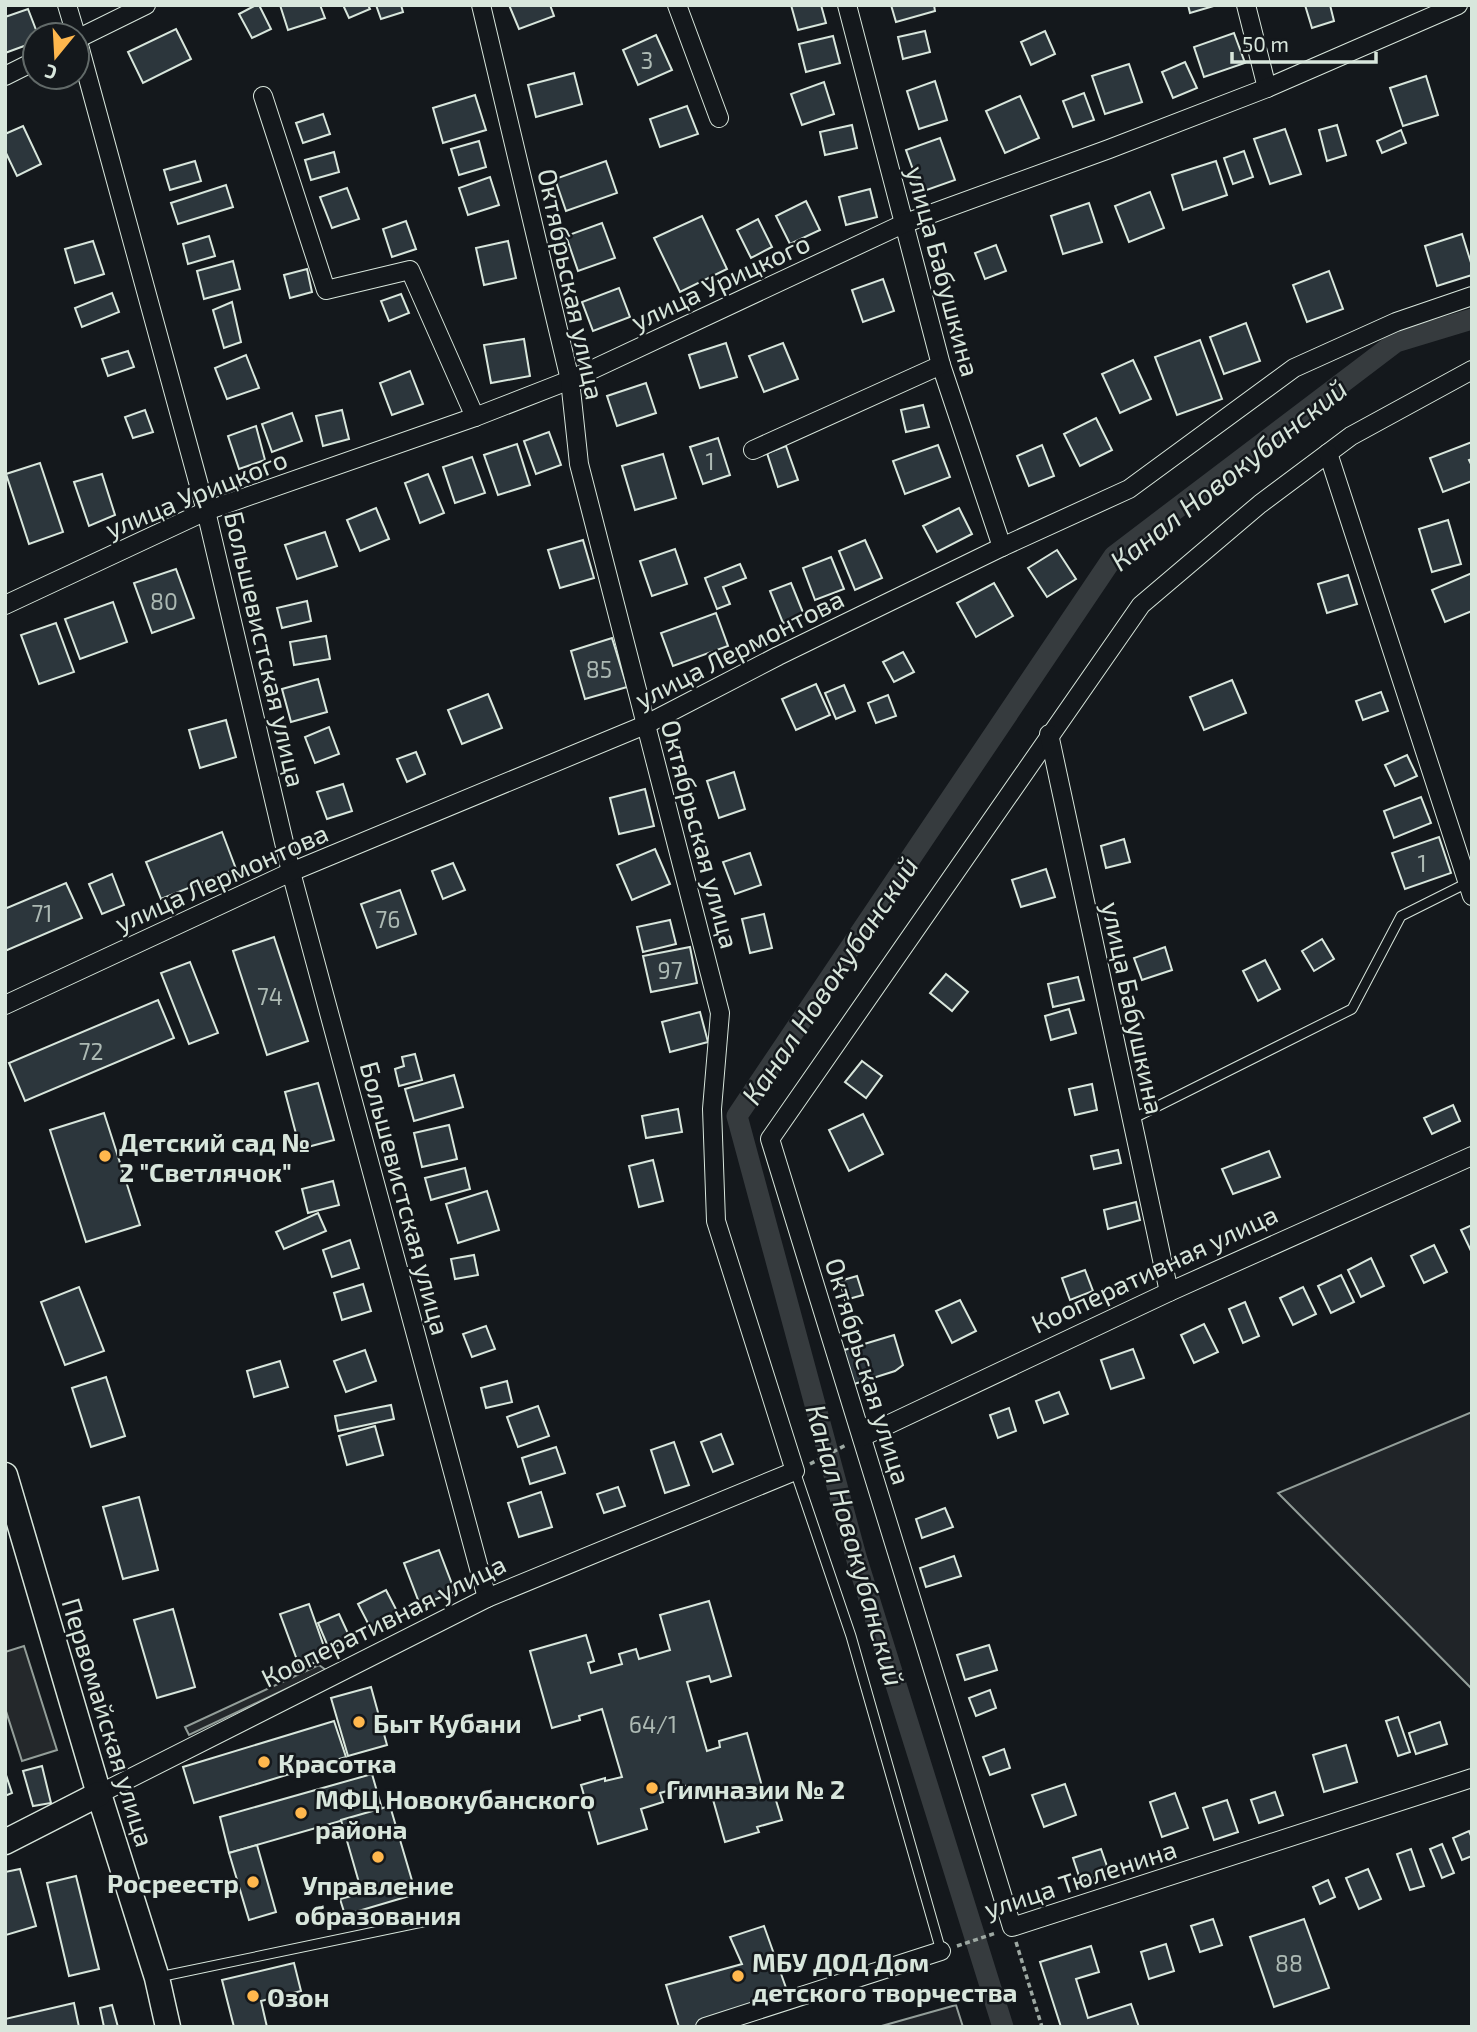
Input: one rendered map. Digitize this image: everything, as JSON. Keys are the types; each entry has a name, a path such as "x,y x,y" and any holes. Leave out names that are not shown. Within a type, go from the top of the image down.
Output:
{"main road":[{"name":"Первомайская улица","path":"5,1475 99,1794 158,1978 168,2027"},
{"name":"Кооперативная улица","path":"5,1842 99,1794"}],"street":[{"path":"91,31 146,5"},
{"name":"Октябрьская улица","path":"481,5 570,380 579,464 720,1013 712,1109 716,1221 795,1471"},
{"path":"677,5 719,118"},
{"name":"улица Бабушкина","path":"847,5 941,365 1002,547"},
{"path":"1246,5 1267,88"},
{"name":"улица Урицкого","path":"5,605 206,511 475,417 570,380 903,224 1267,88 1458,5"},
{"path":"5,76 21,68"},
{"name":"Большевистская улица","path":"91,89 206,511 291,872 487,1598"},
{"path":"263,96 326,290 410,270 475,417"},
{"name":"улица Лермонтова","path":"5,1005 291,872 645,725 778,656 1002,547 1129,489 1294,368 1396,322 1472,296"},
{"path":"752,450 941,365"},
{"path":"1049,734 1141,605 1260,504 1351,436 1472,370"},
{"path":"1328,453 1470,889"},
{"name":"Октябрьская улица","path":"1012,1927 770,1139 1049,734"},
{"name":"улица Бабушкина","path":"1049,734 1169,1292"},
{"name":"Кооперативная улица","path":"862,1437 1169,1292 1472,1156"},
{"name":"Кооперативная улица","path":"99,1794 487,1598 795,1471"},
{"name":"улица Тюленина","path":"1012,1927 1472,1778"},
{"path":"705,2027 941,1951"}],"lane":[{"path":"1130,1120 1352,1009 1401,916 1470,889"},
{"path":"795,1471 851,1636 941,1951"},
{"path":"158,1978 432,1920"}],"path":[{"path":"795,1471 862,1437"},
{"path":"1012,1927 1042,2027"},
{"name":"улица Тюленина","path":"941,1951 1012,1927"}],"shaded area":[{"path":"1472,1412 1472,1689 1278,1493"},
{"path":"24,1646 57,1750 22,1761 5,1708 5,1652"},
{"path":"319,1665 326,1670 189,1735 185,1727"},
{"path":"956,2005 963,2027 878,2027"}],"building":[{"path":"259,5 271,29 252,38 239,14"},
{"path":"280,5 320,5 325,18 288,30"},
{"path":"343,5 368,5 370,9 349,18"},
{"path":"376,5 401,5 403,12 381,19"},
{"path":"509,5 550,5 554,16 519,29"},
{"path":"791,5 821,5 826,23 798,30"},
{"path":"891,5 934,5 935,11 896,22"},
{"path":"1188,5 1217,5 1190,13"},
{"path":"1305,5 1330,5 1334,21 1312,28"},
{"path":"28,9 33,21 21,21 21,47 5,53 5,17"},
{"path":"176,29 191,59 143,83 128,52"},
{"path":"925,31 930,52 903,59 898,37"},
{"path":"1045,31 1055,54 1031,65 1021,42"},
{"path":"1234,33 1245,63 1204,77 1194,47"},
{"path":"656,35 672,70 638,85 623,50"},
{"path":"833,36 840,63 806,72 799,44"},
{"path":"1185,62 1197,88 1173,98 1162,72"},
{"path":"1129,64 1142,102 1105,114 1092,76"},
{"path":"574,73 582,104 536,117 528,85"},
{"path":"1426,76 1438,115 1403,126 1390,88"},
{"path":"935,81 947,120 919,129 907,91"},
{"path":"824,82 834,114 802,125 791,94"},
{"path":"1084,93 1094,120 1073,127 1063,101"},
{"path":"475,95 486,130 443,143 433,108"},
{"path":"1020,96 1039,138 1005,153 986,111"},
{"path":"687,106 698,134 660,147 650,119"},
{"path":"323,114 330,134 303,143 296,123"},
{"path":"852,125 857,148 825,155 820,132"},
{"path":"1337,125 1346,155 1327,161 1319,130"},
{"path":"23,126 41,164 17,176 5,151 5,134"},
{"path":"1285,129 1301,174 1270,184 1254,139"},
{"path":"1401,130 1406,143 1382,153 1377,141"},
{"path":"940,138 955,180 921,192 906,150"},
{"path":"479,141 486,167 459,175 451,149"},
{"path":"1244,151 1253,177 1233,184 1224,158"},
{"path":"334,152 339,172 311,180 305,160"},
{"path":"195,161 201,181 170,190 164,170"},
{"path":"606,161 617,193 566,211 555,179"},
{"path":"1216,161 1227,195 1183,210 1172,175"},
{"path":"490,177 499,205 468,215 459,188"},
{"path":"226,185 233,207 178,224 171,203"},
{"path":"347,188 359,219 332,228 320,197"},
{"path":"870,189 877,217 846,225 839,197"},
{"path":"1150,192 1164,228 1129,242 1115,206"},
{"path":"806,201 820,230 790,244 776,216"},
{"path":"1089,203 1102,242 1063,254 1051,216"},
{"path":"702,216 727,269 680,292 654,238"},
{"path":"758,219 772,247 751,258 737,230"},
{"path":"406,221 416,249 392,257 383,229"},
{"path":"602,223 615,258 578,271 566,236"},
{"path":"1462,234 1472,266 1472,275 1437,286 1425,246"},
{"path":"209,236 215,256 188,264 183,244"},
{"path":"93,241 104,274 75,283 65,249"},
{"path":"508,241 516,278 484,285 476,248"},
{"path":"996,245 1006,271 985,279 975,253"},
{"path":"233,261 240,289 204,299 197,271"},
{"path":"307,269 312,292 290,298 284,275"},
{"path":"1329,271 1343,309 1307,322 1293,285"},
{"path":"883,279 894,311 863,322 852,290"},
{"path":"619,288 630,317 593,331 582,302"},
{"path":"112,293 119,312 82,327 75,308"},
{"path":"401,294 409,313 389,321 381,301"},
{"path":"232,302 241,342 224,348 213,310"},
{"path":"1246,323 1260,361 1224,374 1210,337"},
{"path":"524,339 530,376 491,383 484,345"},
{"path":"1200,340 1222,399 1177,415 1155,357"},
{"path":"726,343 737,377 700,388 689,355"},
{"path":"783,343 798,379 764,392 749,356"},
{"path":"128,351 134,367 108,376 102,359"},
{"path":"246,355 259,388 227,399 215,368"},
{"path":"1133,360 1151,399 1120,413 1102,374"},
{"path":"410,371 423,404 392,415 380,383"},
{"path":"646,383 656,413 617,426 607,396"},
{"path":"923,405 929,427 906,432 901,410"},
{"path":"145,410 153,432 133,438 125,417"},
{"path":"342,410 349,439 323,446 316,416"},
{"path":"292,413 302,441 272,452 262,424"},
{"path":"1096,418 1112,450 1080,466 1064,434"},
{"path":"256,426 265,460 239,469 228,436"},
{"path":"549,432 561,465 536,474 524,441"},
{"path":"718,438 730,475 703,484 690,447"},
{"path":"1472,442 1472,459 1469,460 1472,466 1472,481 1443,492 1430,458"},
{"path":"517,444 530,485 498,495 484,455"},
{"path":"938,445 950,477 905,494 893,461"},
{"path":"1042,445 1054,476 1029,486 1017,456"},
{"path":"786,446 798,480 778,487 767,453"},
{"path":"663,454 676,498 635,510 622,466"},
{"path":"472,457 485,493 455,503 443,467"},
{"path":"40,463 63,532 29,544 6,474"},
{"path":"102,474 115,515 89,526 74,482"},
{"path":"428,474 444,513 420,523 405,483"},
{"path":"376,508 389,539 360,551 347,520"},
{"path":"959,508 972,534 937,552 923,526"},
{"path":"1448,520 1461,564 1432,572 1419,529"},
{"path":"325,532 337,566 297,579 285,545"},
{"path":"583,540 594,578 560,588 548,550"},
{"path":"865,540 882,578 855,590 839,551"},
{"path":"675,549 687,584 652,596 640,561"},
{"path":"1057,550 1076,579 1047,597 1028,568"},
{"path":"831,557 844,589 815,600 803,568"},
{"path":"740,564 746,578 723,587 730,604 717,609 705,578"},
{"path":"176,569 194,618 152,633 134,583"},
{"path":"1472,573 1472,611 1445,622 1432,590"},
{"path":"1348,575 1357,604 1327,613 1318,584"},
{"path":"791,583 804,615 783,623 770,591"},
{"path":"994,583 1013,616 976,637 957,603"},
{"path":"307,601 311,621 282,628 277,608"},
{"path":"113,602 127,642 80,659 65,619"},
{"path":"716,613 728,646 673,666 661,633"},
{"path":"56,623 74,672 39,684 21,635"},
{"path":"326,636 330,659 294,665 290,642"},
{"path":"612,638 627,687 585,699 571,651"},
{"path":"903,652 914,672 894,682 883,662"},
{"path":"318,679 327,712 291,722 282,689"},
{"path":"1232,680 1246,713 1204,730 1190,697"},
{"path":"816,684 830,715 796,730 782,699"},
{"path":"844,685 855,711 836,719 825,693"},
{"path":"1381,692 1388,711 1363,720 1356,701"},
{"path":"488,694 502,728 462,744 448,710"},
{"path":"888,695 896,716 876,723 868,703"},
{"path":"226,720 236,757 200,768 189,730"},
{"path":"329,727 339,754 315,763 305,737"},
{"path":"416,752 425,774 407,782 397,759"},
{"path":"1407,755 1417,776 1395,786 1385,765"},
{"path":"734,772 745,809 719,818 707,781"},
{"path":"343,784 352,811 327,819 317,792"},
{"path":"645,789 654,826 619,834 610,798"},
{"path":"1421,797 1431,823 1394,838 1384,811"},
{"path":"222,832 236,869 161,899 146,862"},
{"path":"1439,837 1451,873 1405,889 1392,853"},
{"path":"1124,839 1130,862 1106,868 1101,846"},
{"path":"655,849 670,884 632,900 617,865"},
{"path":"750,853 761,885 735,894 723,862"},
{"path":"453,863 465,890 443,899 432,871"},
{"path":"1046,869 1055,897 1021,907 1012,880"},
{"path":"112,874 124,905 102,914 89,884"},
{"path":"66,883 82,918 5,951 5,905 7,908"},
{"path":"400,890 416,934 377,948 361,904"},
{"path":"764,914 772,948 750,953 742,919"},
{"path":"670,920 676,944 643,952 637,927"},
{"path":"274,937 308,1041 267,1055 233,951"},
{"path":"1322,939 1334,959 1314,971 1302,951"},
{"path":"690,947 697,983 651,992 643,956"},
{"path":"1165,947 1172,970 1142,980 1134,958"},
{"path":"1265,960 1280,989 1258,1001 1243,971"},
{"path":"190,962 218,1033 189,1044 161,973"},
{"path":"946,974 968,992 952,1011 930,993"},
{"path":"1078,977 1084,1000 1053,1007 1048,984"},
{"path":"158,1000 174,1038 25,1101 9,1063"},
{"path":"1069,1009 1076,1033 1051,1040 1045,1016"},
{"path":"700,1012 708,1042 670,1052 662,1022"},
{"path":"415,1054 422,1080 399,1086 395,1069 404,1066 402,1057"},
{"path":"862,1061 882,1076 866,1098 845,1082"},
{"path":"454,1075 463,1107 414,1121 405,1089"},
{"path":"318,1083 334,1140 300,1149 285,1092"},
{"path":"1092,1084 1097,1110 1075,1115 1069,1089"},
{"path":"1453,1105 1460,1121 1432,1134 1424,1118"},
{"path":"678,1109 682,1132 646,1138 642,1116"},
{"path":"104,1113 140,1225 86,1242 50,1130"},
{"path":"863,1114 883,1154 849,1171 829,1130"},
{"path":"449,1125 457,1159 422,1167 414,1133"},
{"path":"1118,1150 1121,1163 1094,1169 1091,1156"},
{"path":"1269,1151 1280,1177 1233,1194 1222,1169"},
{"path":"653,1160 663,1201 639,1207 629,1166"},
{"path":"465,1168 470,1189 431,1200 425,1178"},
{"path":"333,1181 339,1205 308,1213 302,1189"},
{"path":"487,1191 499,1230 458,1243 446,1204"},
{"path":"1136,1202 1140,1220 1108,1229 1104,1210"},
{"path":"318,1213 326,1231 284,1249 276,1232"},
{"path":"1472,1225 1472,1253 1461,1230"},
{"path":"350,1240 359,1268 332,1277 323,1250"},
{"path":"1434,1245 1447,1272 1424,1283 1411,1256"},
{"path":"474,1255 478,1275 455,1279 451,1259"},
{"path":"1371,1258 1384,1286 1361,1297 1348,1270"},
{"path":"1085,1270 1093,1291 1070,1300 1062,1278"},
{"path":"1341,1275 1354,1302 1331,1313 1318,1286"},
{"path":"857,1276 863,1295 845,1300 840,1281"},
{"path":"363,1284 371,1311 342,1320 334,1293"},
{"path":"79,1287 104,1351 65,1365 41,1302"},
{"path":"1303,1287 1316,1314 1293,1325 1280,1298"},
{"path":"960,1300 976,1331 952,1343 936,1311"},
{"path":"1245,1302 1259,1336 1243,1343 1229,1309"},
{"path":"1204,1324 1218,1352 1194,1363 1181,1335"},
{"path":"486,1326 495,1349 472,1357 463,1334"},
{"path":"894,1335 903,1365 895,1371 851,1385 841,1351"},
{"path":"1133,1349 1144,1378 1111,1389 1101,1360"},
{"path":"365,1350 376,1381 346,1392 334,1361"},
{"path":"280,1361 288,1387 254,1397 247,1371"},
{"path":"106,1377 125,1436 91,1447 72,1388"},
{"path":"507,1381 512,1402 486,1408 481,1388"},
{"path":"1059,1392 1068,1414 1044,1423 1036,1401"},
{"path":"391,1405 394,1419 338,1431 335,1416"},
{"path":"538,1406 549,1436 518,1447 507,1417"},
{"path":"1009,1408 1016,1431 998,1438 990,1415"},
{"path":"375,1426 383,1455 347,1465 339,1436"},
{"path":"721,1434 733,1464 713,1472 701,1442"},
{"path":"674,1442 689,1485 665,1493 651,1450"},
{"path":"556,1447 565,1473 530,1484 522,1458"},
{"path":"618,1487 625,1506 604,1513 597,1494"},
{"path":"541,1492 552,1527 519,1537 508,1503"},
{"path":"139,1497 158,1570 123,1579 103,1507"},
{"path":"945,1508 953,1527 922,1538 916,1519"},
{"path":"439,1550 455,1592 420,1605 404,1563"},
{"path":"954,1556 961,1576 926,1587 920,1568"},
{"path":"386,1590 400,1617 372,1631 358,1604"},
{"path":"709,1601 731,1676 711,1682 709,1676 687,1682 707,1751 720,1747 719,1741 747,1733 765,1797 774,1794 782,1820 757,1827 759,1832 725,1842 710,1789 687,1796 685,1786 660,1793 663,1802 641,1809 647,1829 598,1844 581,1785 605,1778 605,1781 622,1777 602,1709 579,1716 580,1720 552,1728 530,1651 586,1635 594,1661 588,1663 591,1673 622,1664 619,1654 636,1649 639,1659 670,1650 660,1615"},
{"path":"309,1604 328,1658 300,1668 280,1614"},
{"path":"173,1609 195,1687 157,1698 134,1620"},
{"path":"339,1614 351,1640 329,1649 318,1623"},
{"path":"989,1645 997,1670 965,1680 957,1655"},
{"name":"Быт Кубани","path":"371,1687 387,1745 348,1756 331,1698"},
{"path":"990,1690 996,1708 976,1716 969,1698"},
{"path":"1398,1717 1410,1752 1398,1756 1386,1721"},
{"path":"334,1721 346,1757 194,1803 183,1767"},
{"path":"1440,1722 1447,1744 1416,1754 1409,1733"},
{"path":"1346,1745 1357,1782 1324,1792 1313,1755"},
{"path":"1004,1749 1010,1768 990,1775 983,1757"},
{"path":"42,1766 51,1803 33,1806 23,1771"},
{"path":"5,1772 12,1793 5,1796"},
{"name":"МФЦ Новокубанского района","path":"372,1774 382,1809 229,1853 220,1817"},
{"path":"1065,1784 1076,1815 1044,1827 1032,1795"},
{"path":"1275,1792 1283,1815 1259,1823 1251,1800"},
{"path":"1175,1793 1188,1828 1162,1837 1150,1802"},
{"path":"1227,1800 1238,1832 1214,1840 1203,1808"},
{"name":"Управление образования","path":"390,1806 416,1894 345,1915 340,1899 362,1893 341,1820"},
{"path":"1469,1831 1472,1838 1472,1856 1462,1860 1453,1838"},
{"path":"1442,1844 1454,1873 1442,1878 1430,1849"},
{"name":"Росреестр","path":"257,1845 276,1912 249,1920 229,1853"},
{"path":"1101,1849 1109,1872 1081,1882 1073,1858"},
{"path":"1411,1849 1424,1886 1410,1890 1397,1854"},
{"path":"20,1869 36,1926 6,1935 5,1872"},
{"path":"1368,1869 1381,1899 1359,1909 1346,1878"},
{"path":"76,1876 99,1969 69,1976 47,1883"},
{"path":"1328,1880 1335,1897 1320,1904 1313,1887"},
{"path":"1213,1919 1222,1945 1200,1952 1191,1926"},
{"path":"1304,1919 1329,1988 1274,2007 1250,1937"},
{"name":"МБУ ДОД Дом детского творчества","path":"764,1926 790,1999 696,2027 679,2027 666,1985 742,1964 730,1937"},
{"path":"1166,1944 1174,1971 1149,1979 1141,1952"},
{"path":"1091,1946 1099,1972 1076,1979 1088,2018 1131,2004 1139,2027 1061,2027 1040,1962"},
{"name":"Озон","path":"294,1963 301,1991 261,2001 267,2027 234,2027 222,1980"},
{"path":"74,2003 79,2027 5,2027 5,2019"},
{"path":"112,2005 118,2027 104,2027 100,2008"}],"waterway":[{"name":"Канал Новокубанский","path":"1003,2027 857,1560 737,1116 1114,556 1396,342 1472,319"}],"place":[{"name":"Детский сад № 2 \"Светлячок\"","path":"105,1156"},
{"name":"Быт Кубани","path":"359,1722"},
{"name":"Красотка","path":"264,1762"},
{"name":"Гимназии № 2","path":"652,1788"},
{"name":"МФЦ Новокубанского района","path":"301,1813"},
{"name":"Управление образования","path":"378,1857"},
{"name":"Росреестр","path":"253,1882"},
{"name":"МБУ ДОД Дом детского творчества","path":"738,1976"},
{"name":"Озон","path":"253,1996"}]}
